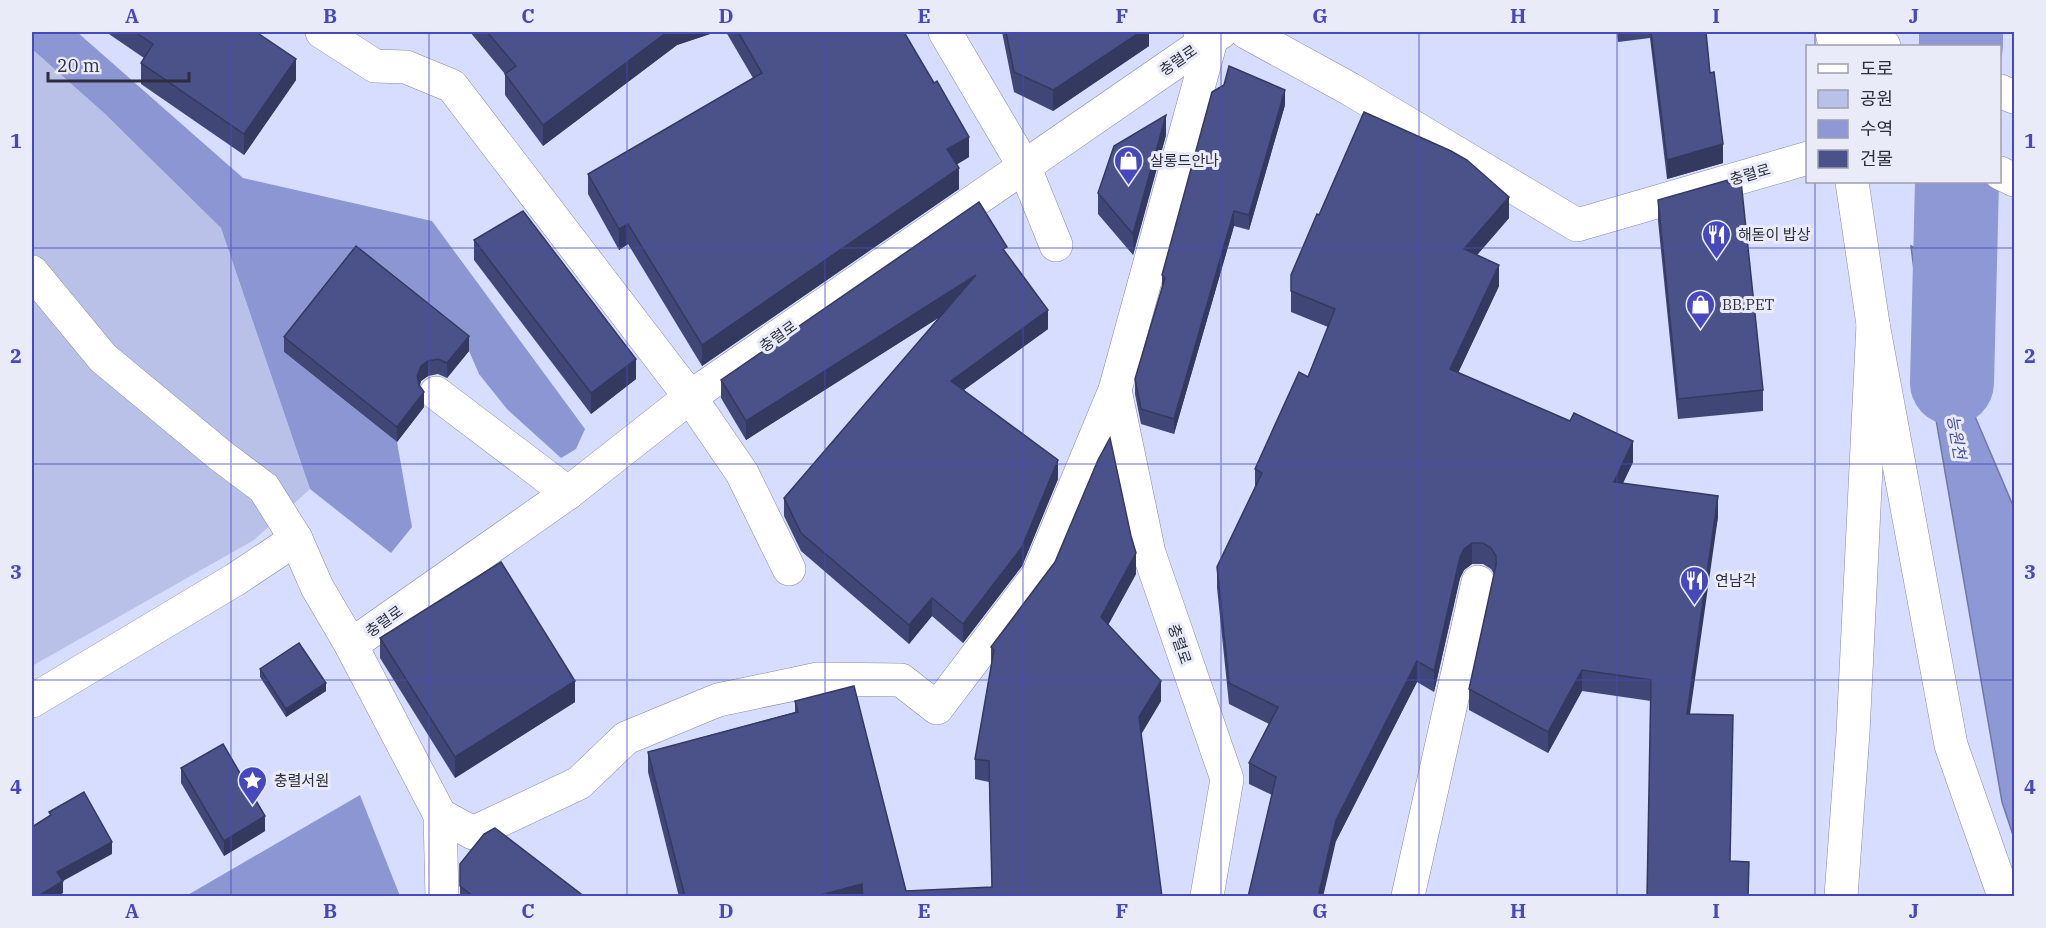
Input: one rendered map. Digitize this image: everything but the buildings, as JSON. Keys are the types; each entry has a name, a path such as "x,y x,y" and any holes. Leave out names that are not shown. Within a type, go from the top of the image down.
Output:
{"main road":[{"path":"322,32 375,66 406,67 452,86 690,397 742,473 789,569"},
{"path":"945,32 1024,166 1056,245"},
{"name":"충렬로","path":"1246,32 1350,89 1577,225 1806,159"},
{"name":"충렬로","path":"351,645 568,493 690,397 1212,33"},
{"name":"충렬로","path":"440,815 473,833 579,783 626,738 718,700 818,679 901,680 937,708 1038,575 1115,390 1212,33"},
{"path":"1834,38 1878,45"},
{"path":"1852,183 1873,324 1952,745 2004,897"},
{"name":"충렬로","path":"32,272 103,358 220,455 264,488 297,539 317,587 351,645 440,815 442,897"},
{"path":"1841,897 1853,732 1873,324"},
{"name":"충렬로","path":"1115,390 1149,553 1227,778 1207,897"},
{"path":"436,393 568,493"},
{"path":"32,701 236,579 297,539"},
{"path":"1408,897 1478,582"}],"green space":[{"path":"32,49 104,113 221,228 310,489 254,540 32,666"}],"shaded area":[{"path":"32,32 77,32 243,178 432,221 585,429 576,449 561,458 507,409 479,374 469,351 284,352 397,442 412,527 391,553 310,489 221,228 104,113 32,49"},
{"path":"360,795 400,896 186,896"}],"water":[{"path":"1911,246 1994,284 1971,407 2014,508 2014,838 2002,802 1924,350"}],"waterway":[{"name":"능원천","path":"1961,32 1961,45"},
{"name":"능원천","path":"1952,383 1957,183"}],"place":[{"name":"살롱드안나","path":"1129,186"},
{"name":"해돋이 밥상","path":"1717,260"},
{"name":"BB.PET","path":"1701,330"},
{"name":"연남각","path":"1694,606"},
{"name":"충렬서원","path":"253,806"}]}
